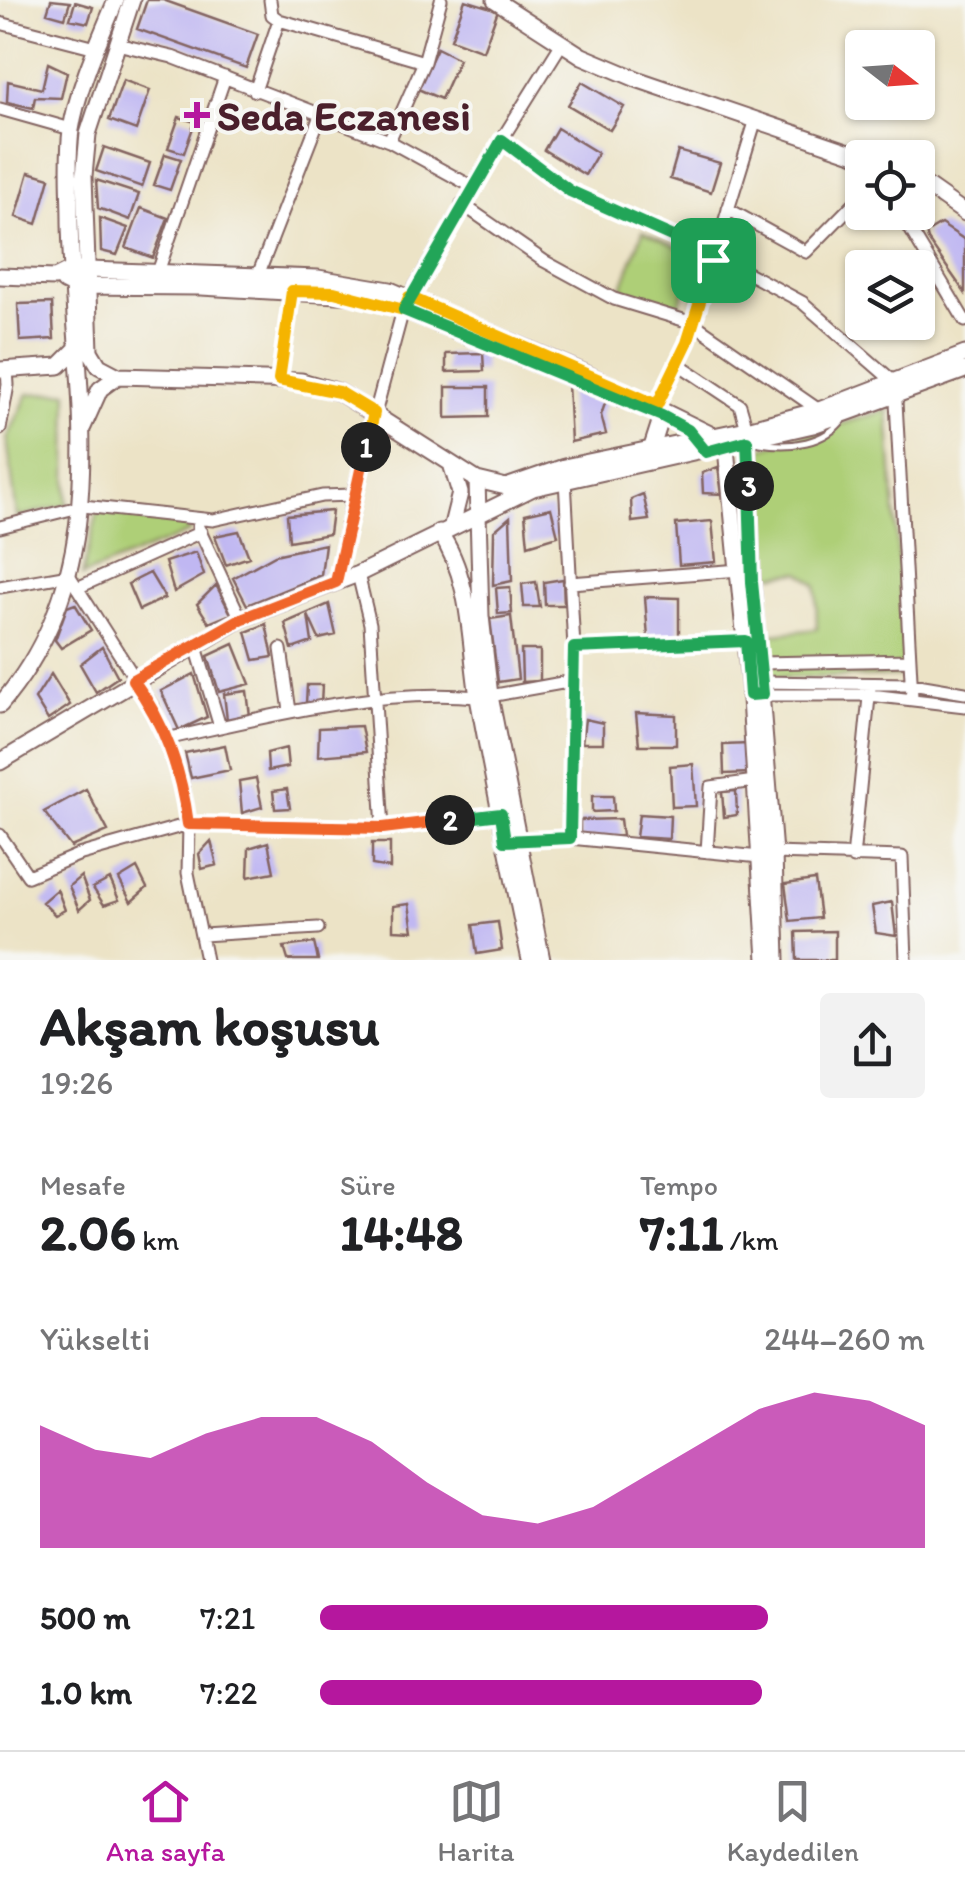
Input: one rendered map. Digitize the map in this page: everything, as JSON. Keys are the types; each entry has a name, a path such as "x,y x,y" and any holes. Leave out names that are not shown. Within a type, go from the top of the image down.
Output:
{"street":[{"path":"0,705 42,643 73,581 83,506 76,349 84,176 79,132 96,48 116,0"},
{"path":"79,132 132,0"},
{"path":"270,0 272,14 279,20 424,62"},
{"path":"389,141 424,62 441,0"},
{"path":"495,0 562,43 639,80 845,150"},
{"path":"255,91 279,20"},
{"path":"0,23 96,48"},
{"path":"336,582 374,413 406,303 562,43"},
{"path":"117,44 144,48 389,141 474,187"},
{"path":"158,272 225,77"},
{"path":"0,110 79,132"},
{"path":"258,275 320,116"},
{"path":"652,447 660,411 693,323 756,119"},
{"path":"502,140 570,191 714,255 802,302 882,369 897,420 912,690"},
{"path":"935,192 965,213"},
{"path":"462,204 544,261 614,299 693,323 819,410"},
{"path":"728,210 806,252 845,212"},
{"path":"911,230 965,320"},
{"path":"80,278 158,272 358,283 715,438"},
{"path":"0,276 334,292 406,303"},
{"path":"80,278 90,351 99,366 118,376 279,380 339,392 477,480 506,487 564,467 652,447 747,435 847,413 965,354"},
{"path":"279,380 292,291"},
{"path":"4,374 59,366 76,349"},
{"path":"677,363 740,406 747,435 752,582 760,663 755,781 767,855 766,960"},
{"path":"747,435 819,410 965,370"},
{"path":"4,374 52,375 77,384"},
{"path":"0,429 4,374"},
{"path":"82,426 100,390 118,376"},
{"path":"0,762 241,619 358,574 445,528 564,478 706,452 715,438"},
{"path":"715,438 740,570 746,641 756,688 777,960"},
{"path":"451,464 460,493 445,528 484,696 530,960"},
{"path":"564,478 574,648 570,838"},
{"path":"477,480 484,696 501,814 542,960"},
{"path":"0,527 83,506 213,520 322,496 354,495"},
{"path":"194,518 241,619"},
{"path":"0,588 73,581 201,532"},
{"path":"570,583 740,570"},
{"path":"358,574 370,624 378,700 383,828"},
{"path":"73,581 153,707 181,774 188,824 188,873 206,960"},
{"path":"574,648 746,641"},
{"path":"195,644 220,727"},
{"path":"282,649 290,712"},
{"path":"760,663 910,660"},
{"path":"166,739 290,712 378,700 484,696 574,682"},
{"path":"756,688 965,693"},
{"path":"853,858 870,689"},
{"path":"912,690 965,706"},
{"path":"706,852 711,787 755,781"},
{"path":"0,835 28,876 78,856 188,824 383,828 501,814"},
{"path":"511,840 570,838 706,852 902,857 906,960"},
{"path":"202,935 318,928"}],"green space":[{"path":"643,231 690,253 684,267 692,271 677,310 621,290"},
{"path":"68,392 67,505 17,517 7,439 28,394"},
{"path":"888,410 906,676 766,678 764,635 817,629 816,585 800,572 758,577 752,451"},
{"path":"98,511 187,519 190,532 82,576"}],"building":[{"path":"51,0 70,2 65,18 47,13"},
{"path":"147,0 163,0 258,34 246,68 137,29"},
{"path":"465,0 498,10 483,51 451,39"},
{"path":"75,2 93,7 88,23 70,19"},
{"path":"437,48 459,59 441,99 418,89"},
{"path":"48,63 67,72 61,98 35,97 33,108 7,102 8,81 42,89"},
{"path":"123,80 150,90 136,130 109,120"},
{"path":"582,82 624,107 610,130 568,105"},
{"path":"179,117 195,122 184,153 168,148"},
{"path":"557,128 598,153 585,175 544,150"},
{"path":"104,147 150,163 142,187 96,171"},
{"path":"678,151 720,163 711,192 670,179"},
{"path":"165,154 181,159 170,190 154,185"},
{"path":"29,172 50,178 37,224 16,217"},
{"path":"96,180 139,194 130,220 98,208"},
{"path":"141,208 168,218 153,258 126,248"},
{"path":"100,218 128,228 117,255 101,251"},
{"path":"941,224 965,240 965,293 928,240 926,233"},
{"path":"52,303 54,339 20,341 18,304"},
{"path":"483,353 484,371 446,372 446,354"},
{"path":"568,384 607,398 601,415 606,434 571,442"},
{"path":"446,387 488,387 488,417 446,418"},
{"path":"718,467 722,494 703,493 702,473"},
{"path":"643,494 649,520 632,522 631,499"},
{"path":"551,508 558,536 528,545 525,514"},
{"path":"332,511 329,534 289,541 287,515"},
{"path":"510,517 512,581 493,585 494,531"},
{"path":"712,521 716,562 679,565 676,524"},
{"path":"239,531 249,557 226,565 215,536"},
{"path":"325,544 321,575 247,605 233,578 275,555"},
{"path":"196,552 204,575 174,592 165,562"},
{"path":"150,573 165,598 139,610 128,584"},
{"path":"563,579 564,605 545,605 544,582"},
{"path":"536,582 540,607 524,607 522,584"},
{"path":"216,585 231,614 209,623 197,604"},
{"path":"510,587 512,613 498,614 496,588"},
{"path":"645,597 679,598 679,637 648,638"},
{"path":"75,604 91,630 61,648 55,640 67,607"},
{"path":"329,604 336,635 319,639 308,615 312,642 292,649 285,623"},
{"path":"511,616 518,679 498,682 490,619"},
{"path":"266,624 273,657 254,660 246,632"},
{"path":"234,644 250,684 219,692 208,656"},
{"path":"102,647 118,677 96,692 80,664"},
{"path":"521,650 540,650 540,681 522,682"},
{"path":"51,674 70,705 48,720 35,699"},
{"path":"194,674 207,717 179,730 161,691"},
{"path":"307,685 322,685 321,705 306,704"},
{"path":"247,691 250,716 227,720 224,694"},
{"path":"636,713 676,715 676,745 639,745"},
{"path":"585,719 603,723 603,743 582,743"},
{"path":"361,726 366,752 318,756 319,728"},
{"path":"749,744 750,773 724,774 723,745"},
{"path":"225,745 230,770 191,778 185,753"},
{"path":"286,748 288,767 268,771 267,753"},
{"path":"693,764 696,806 672,807 670,766"},
{"path":"256,778 262,807 242,813 239,781"},
{"path":"86,789 108,831 71,847 44,812"},
{"path":"287,789 290,808 275,809 273,791"},
{"path":"736,791 737,815 724,817 722,792"},
{"path":"592,796 613,796 614,811 592,812"},
{"path":"639,814 670,816 669,839 636,837"},
{"path":"620,819 622,836 580,840 580,820"},
{"path":"211,841 217,865 202,869 199,854"},
{"path":"268,842 274,872 248,877 249,848"},
{"path":"372,843 390,843 390,868 372,865"},
{"path":"137,868 147,888 131,902 119,879"},
{"path":"81,876 90,900 79,910 69,886"},
{"path":"110,879 119,900 104,905 93,888"},
{"path":"815,880 820,918 790,921 785,884"},
{"path":"57,889 65,910 55,915 42,902"},
{"path":"892,902 896,936 876,933 872,906"},
{"path":"409,904 413,931 393,930 393,906"},
{"path":"498,922 502,950 477,954 473,925"},
{"path":"835,931 835,960 797,960 796,932"},
{"path":"314,943 318,960 288,960 284,947"}],"place":[{"name":"Seda Eczanesi","path":"197,115"}],"route":[{"path":"713,260 687,343 657,405 409,297 404,310 334,292 292,291 279,380 301,381 339,392 374,413 336,582 241,619 133,680 153,707 181,774 188,824 383,828 501,814 505,841 570,838 574,648 746,641 750,695 763,694 752,582 747,441 706,452 688,430 662,416 404,310 409,297 462,204 502,140 570,191 714,255 713,260"}]}
